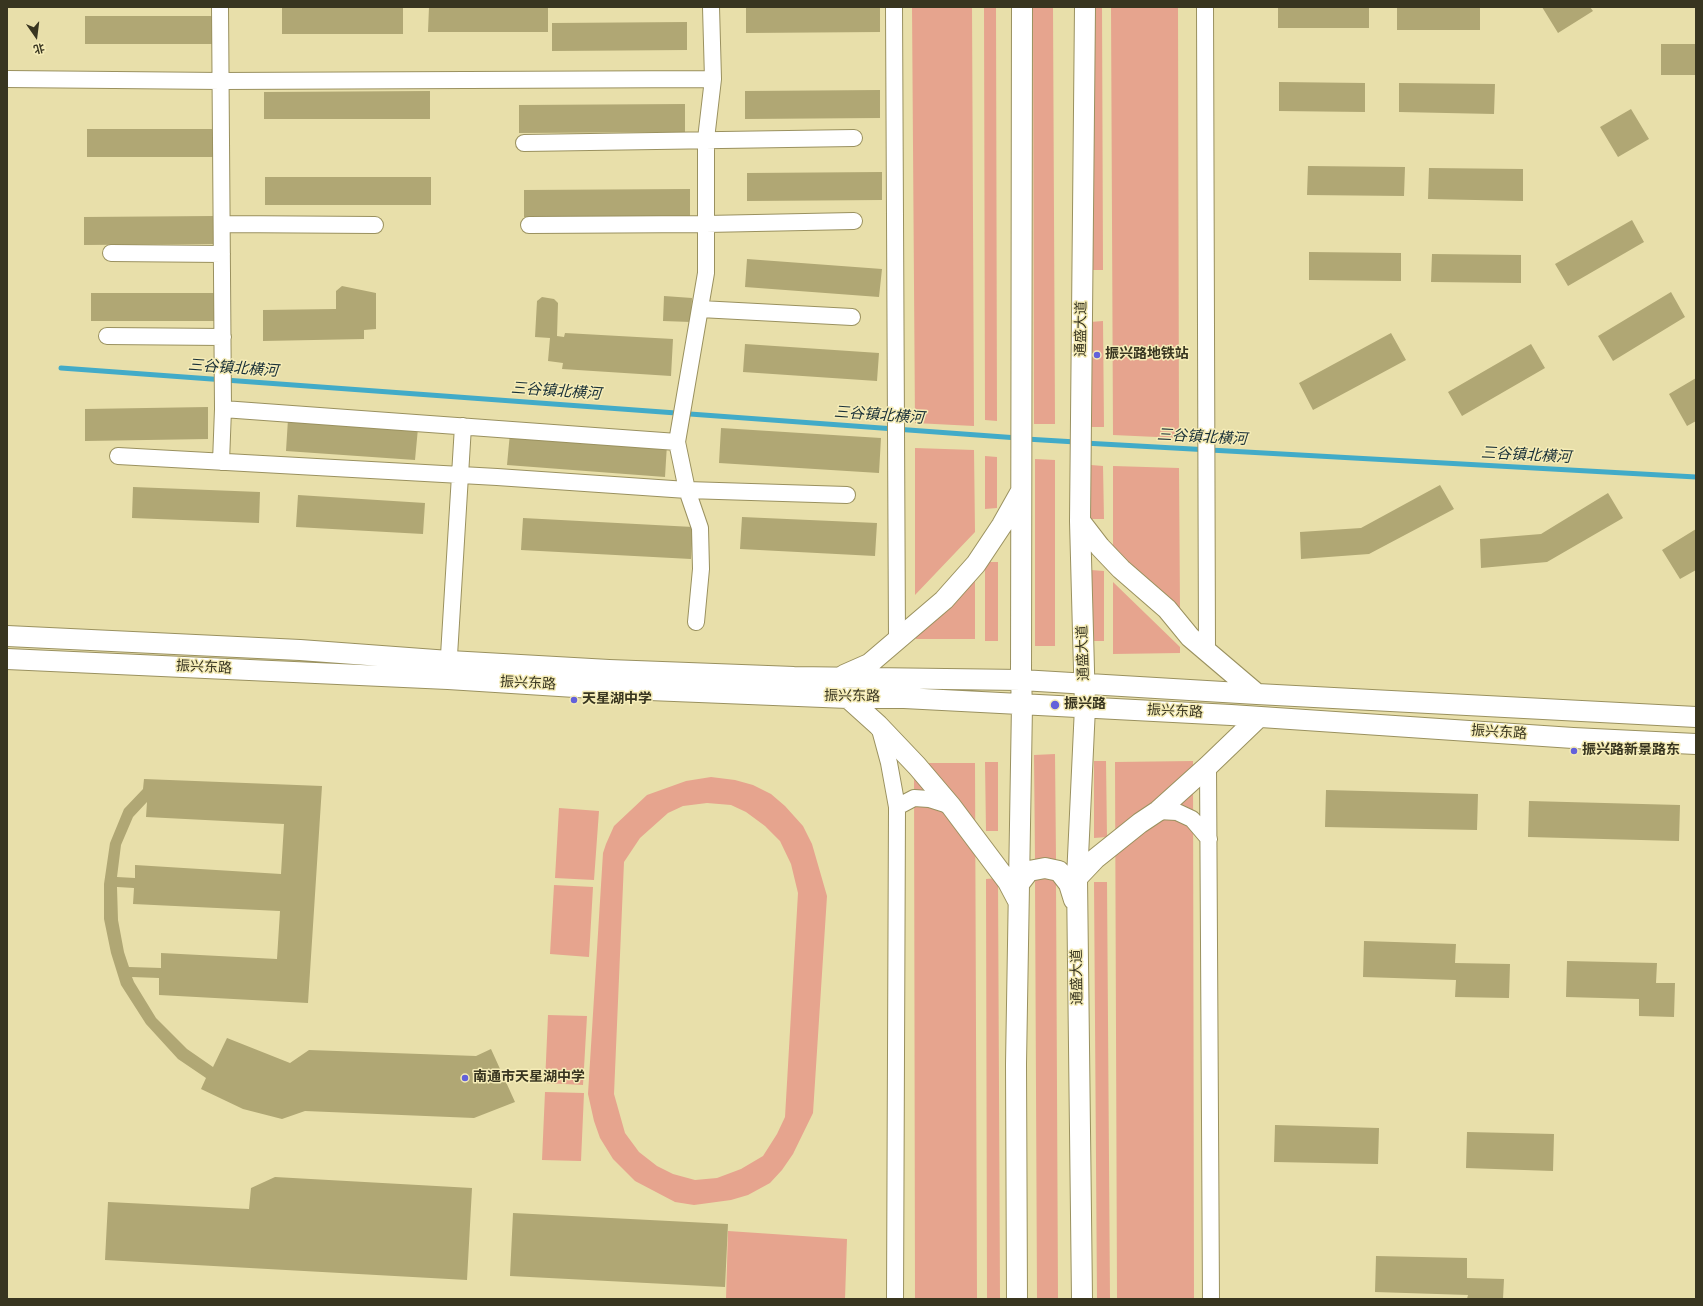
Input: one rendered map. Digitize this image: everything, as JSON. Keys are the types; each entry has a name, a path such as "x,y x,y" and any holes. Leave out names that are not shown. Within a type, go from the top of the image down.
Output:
{"main road":[{"path":"1018,1299 1016,1064 1022,706 1022,7"},
{"name":"通盛大道","path":"1082,1299 1077,878 1085,707 1080,520 1080,459 1085,7"},
{"path":"839,678 869,664 897,642 944,600 976,564 1002,525 1021,491"},
{"path":"1080,520 1100,547 1121,569 1166,610 1190,637 1257,694"},
{"name":"振兴东路","path":"7,636 300,650 575,687 848,698 904,698 1022,706 1085,707 1573,738 1696,744"},
{"name":"振兴东路","path":"7,659 448,670 609,670 839,678 1021,680 1085,685 1696,716"},
{"path":"848,698 878,725 917,766 951,806 1008,882 1018,893"},
{"path":"1077,878 1096,859 1140,823 1158,811 1259,717"},
{"path":"1018,893 1029,871 1045,868 1060,871 1069,884 1077,910"}],"street":[{"path":"220,7 223,337 221,462"},
{"path":"696,622 701,569 700,528 687,490 677,442 706,273 706,140 713,79 711,7"},
{"path":"894,7 897,642"},
{"path":"1205,7 1207,651"},
{"path":"7,79 220,81 713,79"},
{"path":"524,143 854,138"},
{"path":"529,225 854,221"},
{"path":"222,224 375,225"},
{"path":"111,253 222,254"},
{"path":"700,309 852,317"},
{"path":"107,336 223,337"},
{"path":"223,409 677,442"},
{"path":"448,670 463,426"},
{"path":"118,456 460,475 687,490 846,496"},
{"path":"878,725 889,763 897,807 895,1299"},
{"path":"1208,766 1211,1299"},
{"path":"897,807 914,798 929,799 951,806"},
{"path":"1158,811 1177,812 1192,820 1209,839"}],"shaded area":[{"path":"912,7 972,7 974,426 915,423"},
{"path":"984,7 996,7 997,421 985,420"},
{"path":"1033,7 1053,7 1055,424 1034,424"},
{"path":"1089,7 1102,7 1103,270 1090,270"},
{"path":"1111,7 1178,7 1179,438 1113,435"},
{"path":"1103,321 1104,427 1091,427 1090,322"},
{"path":"915,448 974,450 975,532 915,595"},
{"path":"985,456 997,457 997,508 985,509"},
{"path":"1035,459 1055,460 1055,646 1035,646"},
{"path":"1091,465 1103,466 1104,519 1091,519"},
{"path":"1113,466 1179,468 1180,610 1113,547"},
{"path":"985,562 998,562 998,641 985,641"},
{"path":"1091,570 1104,571 1104,641 1091,641"},
{"path":"975,577 975,639 916,639 916,630"},
{"path":"1113,582 1180,647 1180,653 1113,654"},
{"path":"1055,754 1056,859 1035,860 1034,755"},
{"path":"1094,761 1106,761 1107,837 1094,838"},
{"path":"1193,761 1194,1299 1117,1299 1115,762"},
{"path":"985,762 998,762 998,831 986,831"},
{"path":"914,763 975,763 977,1299 915,1299"},
{"path":"711,777 735,780 753,785 771,794 785,806 803,826 812,844 827,896 813,1113 793,1154 782,1170 770,1183 748,1195 731,1200 694,1205 675,1202 635,1181 613,1159 600,1138 594,1121 588,1094 603,853 614,826 647,795 686,781","holes":["707,803 731,805 746,812 765,826 780,841 791,864 798,893 785,1117 777,1134 763,1156 741,1169 717,1178 695,1180 673,1174 657,1166 639,1152 625,1133 614,1094 624,862 640,838 668,813 683,806"]},
{"path":"559,808 599,811 594,880 555,878"},
{"path":"998,878 1000,1299 987,1299 986,879"},
{"path":"1056,878 1058,1299 1037,1299 1035,879"},
{"path":"1094,882 1107,882 1110,1299 1097,1299"},
{"path":"554,885 593,887 589,957 550,954"},
{"path":"548,1015 587,1016 583,1085 545,1083"},
{"path":"545,1092 584,1093 581,1161 542,1160"},
{"path":"728,1231 847,1239 845,1299 726,1299"}],"building":[{"path":"282,7 403,7 403,34 282,34"},
{"path":"429,7 548,7 548,32 428,32"},
{"path":"746,7 880,7 880,32 746,33"},
{"path":"1278,7 1369,7 1369,28 1278,28"},
{"path":"1397,7 1480,7 1480,30 1397,30"},
{"path":"1542,7 1590,7 1593,11 1558,33"},
{"path":"85,16 214,16 214,44 85,44"},
{"path":"687,22 687,50 552,51 552,23"},
{"path":"1661,44 1696,44 1696,75 1661,75"},
{"path":"1279,82 1365,83 1365,112 1279,111"},
{"path":"1399,83 1495,84 1494,114 1399,112"},
{"path":"880,90 880,118 745,119 745,91"},
{"path":"430,91 430,119 264,119 264,92"},
{"path":"685,104 685,132 519,133 519,105"},
{"path":"1631,109 1649,139 1618,157 1600,127"},
{"path":"87,129 215,129 215,157 87,157"},
{"path":"1308,166 1405,167 1404,196 1307,195"},
{"path":"1429,168 1523,169 1523,201 1428,199"},
{"path":"882,172 882,200 747,201 747,173"},
{"path":"265,177 431,177 431,205 265,205"},
{"path":"690,189 690,217 524,217 524,190"},
{"path":"213,216 213,244 84,245 84,217"},
{"path":"1632,220 1644,242 1568,286 1555,264"},
{"path":"1309,252 1401,253 1401,281 1309,280"},
{"path":"1432,254 1521,255 1521,283 1431,282"},
{"path":"747,259 882,269 879,297 745,287"},
{"path":"342,286 376,293 376,329 364,330 364,339 263,341 263,310 336,309 336,291"},
{"path":"1671,292 1685,317 1613,361 1598,336"},
{"path":"91,293 219,293 220,321 91,321"},
{"path":"664,296 692,298 691,322 663,321"},
{"path":"542,297 554,299 558,303 557,336 564,337 565,333 673,339 671,376 562,369 563,363 548,361 550,338 535,337 537,301"},
{"path":"1391,333 1406,360 1313,410 1299,383"},
{"path":"745,344 879,353 877,381 743,372"},
{"path":"1531,344 1545,368 1462,416 1448,392"},
{"path":"1696,378 1696,421 1687,426 1669,394"},
{"path":"208,407 208,439 85,441 85,409"},
{"path":"288,419 418,428 415,460 286,451"},
{"path":"721,428 881,438 879,473 719,463"},
{"path":"510,433 667,444 665,477 507,465"},
{"path":"1440,485 1454,509 1369,554 1301,559 1300,532 1361,528"},
{"path":"133,487 260,492 259,523 132,518"},
{"path":"1608,493 1623,518 1547,562 1481,568 1480,539 1541,534"},
{"path":"298,495 425,503 423,534 296,527"},
{"path":"742,517 877,523 875,556 740,549"},
{"path":"523,518 693,527 691,559 521,550"},
{"path":"1696,529 1696,570 1680,579 1662,550"},
{"path":"144,779 322,786 308,1003 159,995 159,978 132,977 156,1018 187,1049 213,1067 227,1038 290,1063 309,1050 476,1056 491,1049 515,1102 474,1118 305,1111 282,1119 243,1109 201,1089 206,1078 178,1059 146,1024 121,985 111,953 104,919 104,884 110,843 124,809 143,789","holes":["147,802 146,817 284,824 281,874 135,865 135,878 117,877 121,845 133,817","117,887 134,888 133,904 280,911 277,959 161,953 161,968 129,967 124,952 118,920"]},
{"path":"1326,790 1478,794 1477,830 1325,827"},
{"path":"1529,801 1680,805 1679,841 1528,837"},
{"path":"1364,941 1456,944 1455,963 1510,964 1509,998 1455,997 1456,980 1363,977"},
{"path":"1567,961 1657,963 1656,983 1675,983 1674,1017 1639,1016 1639,999 1566,997"},
{"path":"1275,1125 1379,1128 1378,1164 1274,1162"},
{"path":"1467,1132 1554,1134 1553,1171 1466,1168"},
{"path":"275,1177 472,1188 467,1280 105,1260 108,1202 249,1209 251,1188"},
{"path":"513,1213 728,1224 725,1287 510,1276"},
{"path":"1376,1256 1467,1258 1467,1278 1504,1279 1503,1299 1467,1299 1468,1295 1375,1292"}],"waterway":[{"name":"三谷镇北横河","path":"61,368 1018,438"},
{"name":"三谷镇北横河","path":"1026,439 1076,442"},
{"name":"三谷镇北横河","path":"1084,443 1696,477"}],"place":[{"name":"振兴路地铁站","path":"1097,355"},
{"name":"天星湖中学","path":"574,700"},
{"name":"振兴路","path":"1055,705"},
{"name":"振兴路新景路东","path":"1574,751"},
{"name":"南通市天星湖中学","path":"465,1078"}]}
